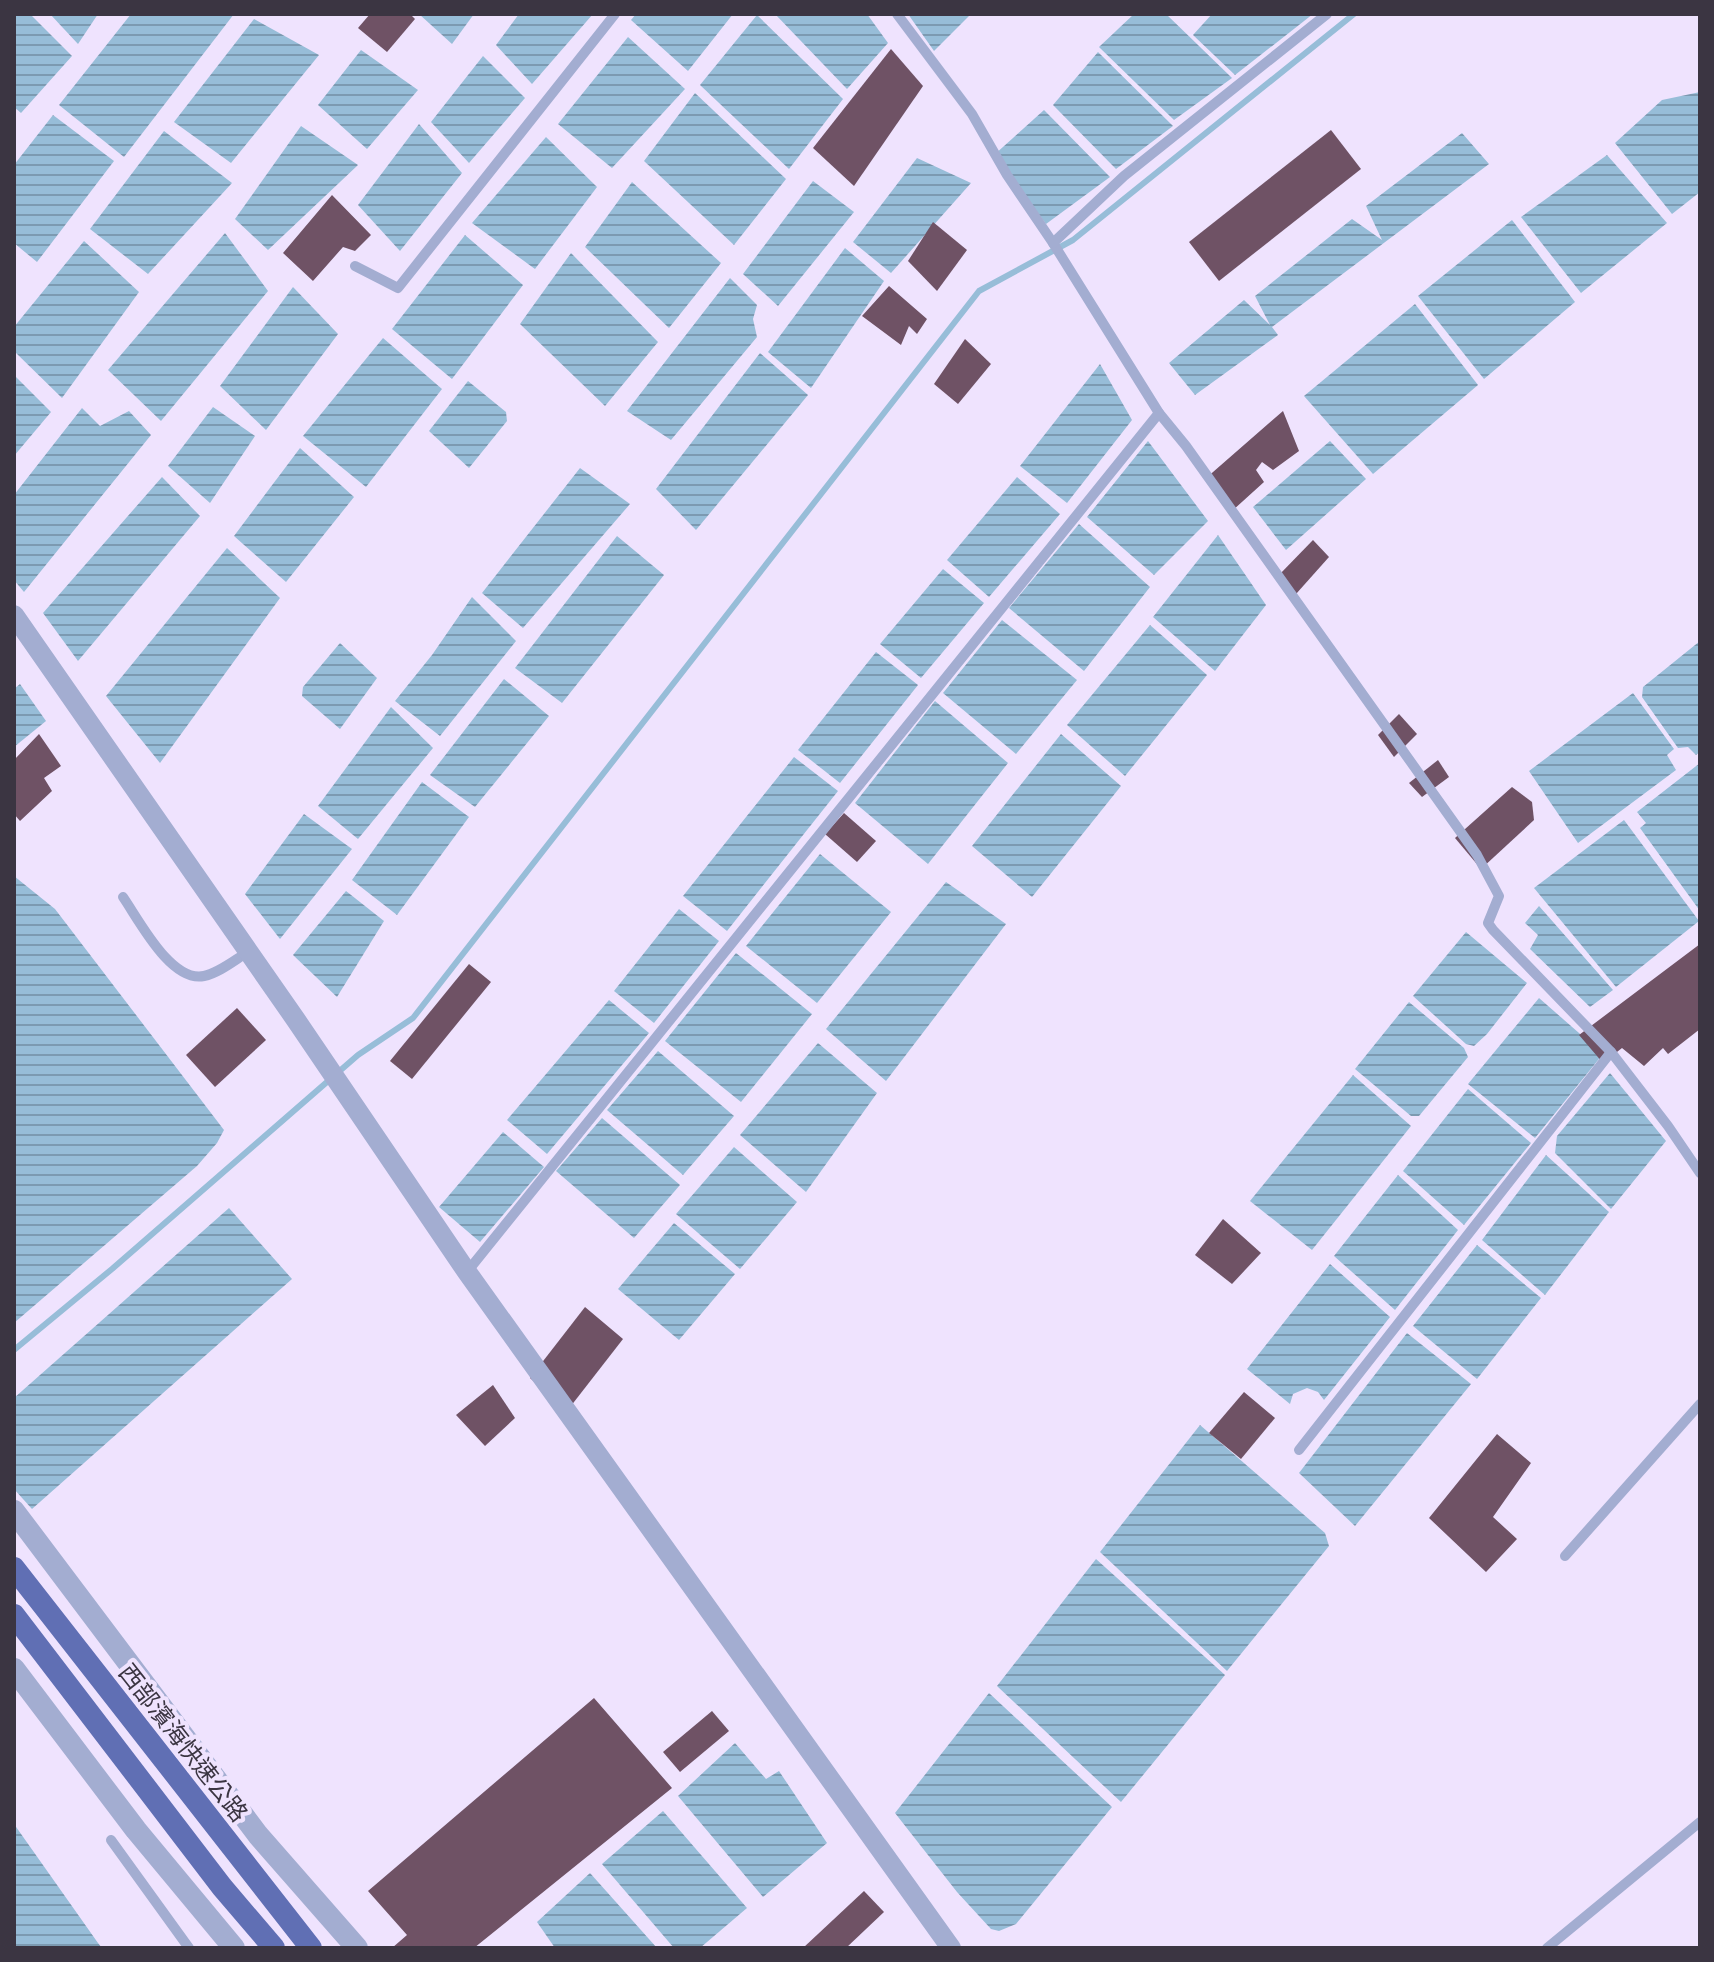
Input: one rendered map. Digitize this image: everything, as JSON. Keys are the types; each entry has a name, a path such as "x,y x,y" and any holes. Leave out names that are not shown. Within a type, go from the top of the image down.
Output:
{"highway":[{"name":"西部濱海快速公路","path":"14,1568 311,1948"},
{"path":"14,1615 222,1887 274,1948"}],"street":[{"path":"14,615 467,1272 951,1948"},
{"path":"14,1511 258,1835 357,1948"},
{"path":"14,1669 136,1830 234,1948"}],"lane":[{"path":"355,266 398,288 615,14"},
{"path":"897,14 972,114 1007,175 1159,413 1186,446 1477,855 1499,896 1488,923 1611,1052 1700,1173"},
{"path":"1053,243 1124,176 1327,14"},
{"path":"467,1272 1159,413"},
{"path":"123,897 174,968 188,975 205,976 248,952"},
{"path":"1299,1450 1611,1052"},
{"path":"1565,1556 1700,1404"},
{"path":"1547,1948 1700,1822"},
{"path":"111,1840 189,1948"}],"water":[{"path":"14,14 30,14 72,56 21,113 14,107"},
{"path":"50,14 98,14 78,44"},
{"path":"131,14 234,14 124,157 59,105"},
{"path":"419,14 474,14 452,44"},
{"path":"519,14 593,14 532,84 496,45"},
{"path":"636,14 733,14 688,71 631,20"},
{"path":"775,14 867,14 888,43 847,89"},
{"path":"908,14 971,14 934,51"},
{"path":"1134,14 1166,14 1232,78 1174,120 1099,47"},
{"path":"1212,14 1313,14 1235,75 1193,35"},
{"path":"757,15 843,99 789,169 700,85"},
{"path":"254,19 319,55 231,163 174,122"},
{"path":"628,37 685,89 612,168 558,124"},
{"path":"361,50 418,90 367,149 318,105"},
{"path":"1098,52 1173,126 1116,169 1053,105"},
{"path":"483,56 525,98 469,163 431,122"},
{"path":"1700,92 1700,192 1672,214 1615,143 1662,100"},
{"path":"695,93 786,179 734,245 644,161"},
{"path":"1044,110 1110,177 1046,224 994,155"},
{"path":"53,115 114,161 37,262 14,243 14,165"},
{"path":"419,124 462,173 400,251 358,205"},
{"path":"301,126 358,165 268,250 235,219"},
{"path":"164,131 232,183 148,274 90,229"},
{"path":"1462,133 1489,164 1272,327 1278,335 1195,395 1169,363 1244,300 1270,325 1255,296 1352,219 1382,240 1366,206"},
{"path":"546,137 597,187 535,269 472,223"},
{"path":"1607,155 1667,223 1581,293 1521,217"},
{"path":"917,158 971,183 891,273 853,242"},
{"path":"813,181 854,212 778,306 743,274"},
{"path":"632,182 721,263 669,328 585,247"},
{"path":"1512,220 1575,302 1484,379 1418,296"},
{"path":"225,233 268,291 161,421 108,370"},
{"path":"465,235 523,285 452,379 392,329"},
{"path":"84,241 139,292 62,398 14,351 14,327"},
{"path":"845,248 884,281 811,388 768,352"},
{"path":"571,253 658,342 605,406 520,324"},
{"path":"730,278 757,305 753,319 757,337 671,440 627,411"},
{"path":"293,287 338,334 266,430 220,386"},
{"path":"1415,304 1478,385 1373,474 1304,396"},
{"path":"383,338 442,389 366,487 303,436"},
{"path":"760,353 808,395 696,530 656,489"},
{"path":"1100,364 1132,420 1067,503 1020,466"},
{"path":"14,375 51,412 14,456"},
{"path":"468,381 506,412 507,421 469,468 429,431"},
{"path":"213,407 255,436 210,503 168,466"},
{"path":"82,408 100,426 129,411 151,435 24,592 14,580 14,495"},
{"path":"1148,441 1208,521 1154,575 1087,517"},
{"path":"1330,441 1366,479 1286,550 1253,507"},
{"path":"300,448 354,497 286,582 234,536"},
{"path":"580,468 630,504 523,628 482,593"},
{"path":"162,477 200,516 78,661 43,613"},
{"path":"1017,477 1060,514 989,597 947,560"},
{"path":"1079,524 1150,587 1084,671 1009,608"},
{"path":"1218,535 1266,605 1215,671 1153,617"},
{"path":"617,536 664,575 562,703 515,668"},
{"path":"227,548 280,598 160,763 106,696"},
{"path":"943,569 984,603 921,678 880,644"},
{"path":"472,597 516,641 440,736 395,701"},
{"path":"1002,620 1077,680 1016,754 943,693"},
{"path":"1150,625 1207,675 1125,776 1067,725"},
{"path":"1700,641 1700,752 1696,755 1688,747 1678,748 1642,697 1643,687"},
{"path":"340,643 377,678 340,729 302,696 303,687"},
{"path":"876,652 918,685 840,783 798,750"},
{"path":"504,679 549,716 475,807 430,775"},
{"path":"20,684 46,721 14,747 14,689"},
{"path":"1633,693 1674,749 1667,755 1676,770 1578,843 1529,771"},
{"path":"935,701 1008,763 928,864 855,803"},
{"path":"391,707 433,748 358,839 318,806"},
{"path":"1061,734 1121,786 1032,897 972,846"},
{"path":"794,757 838,791 727,931 683,896"},
{"path":"1700,763 1700,911 1640,828 1646,823 1637,812"},
{"path":"422,782 469,817 397,915 352,880"},
{"path":"304,814 352,849 280,939 245,894"},
{"path":"1624,820 1699,921 1616,987 1534,888"},
{"path":"820,854 891,912 817,1003 746,946"},
{"path":"14,876 55,909 224,1130 197,1166 14,1323"},
{"path":"946,882 1006,924 886,1081 826,1029"},
{"path":"346,891 384,921 337,997 293,955"},
{"path":"1539,906 1613,990 1590,1007 1530,949 1538,935 1525,923"},
{"path":"679,909 719,941 654,1023 614,991"},
{"path":"1466,932 1527,983 1474,1046 1466,1044 1413,996"},
{"path":"736,953 812,1014 741,1102 665,1041"},
{"path":"1539,998 1603,1054 1535,1138 1468,1084"},
{"path":"609,1000 649,1033 547,1154 507,1120"},
{"path":"1409,1002 1464,1048 1468,1057 1419,1116 1411,1116 1355,1069"},
{"path":"818,1043 877,1093 806,1192 740,1135"},
{"path":"658,1051 734,1116 683,1175 607,1110"},
{"path":"1610,1073 1666,1141 1611,1209 1555,1153 1557,1136"},
{"path":"1353,1075 1411,1126 1312,1250 1250,1201"},
{"path":"1468,1089 1531,1143 1464,1225 1403,1171"},
{"path":"602,1118 680,1185 634,1238 556,1171"},
{"path":"503,1132 544,1167 480,1242 439,1207"},
{"path":"734,1147 797,1202 740,1269 676,1214"},
{"path":"1546,1155 1609,1212 1545,1295 1482,1240"},
{"path":"1398,1175 1458,1230 1395,1310 1334,1256"},
{"path":"229,1208 292,1279 32,1509 14,1489 14,1398"},
{"path":"674,1223 735,1274 679,1340 618,1289"},
{"path":"1477,1245 1541,1298 1477,1379 1413,1326"},
{"path":"1330,1264 1390,1317 1324,1400 1318,1392 1307,1388 1293,1394 1290,1404 1247,1369"},
{"path":"1407,1333 1471,1384 1355,1526 1299,1473"},
{"path":"1200,1425 1325,1533 1329,1546 1227,1671 1100,1552"},
{"path":"1096,1559 1225,1675 1121,1802 997,1686"},
{"path":"989,1693 1112,1807 1016,1924 999,1931 991,1929 957,1892 895,1813"},
{"path":"735,1743 766,1779 779,1771 827,1843 763,1897 678,1796"},
{"path":"663,1811 747,1908 700,1948 674,1948 602,1864"},
{"path":"14,1824 98,1943 102,1948 14,1948"},
{"path":"590,1873 657,1948 555,1948 537,1922"}],"building":[{"path":"370,14 410,14 415,19 387,52 358,28"},
{"path":"891,49 923,86 854,186 813,148"},
{"path":"1331,130 1361,169 1219,281 1189,242"},
{"path":"332,195 371,235 355,251 343,247 313,281 283,253"},
{"path":"933,222 967,250 937,291 908,261"},
{"path":"889,286 927,319 917,334 909,326 901,345 862,316"},
{"path":"965,339 991,364 958,404 934,384"},
{"path":"1283,411 1299,451 1273,470 1262,462 1256,470 1264,482 1232,511 1205,479"},
{"path":"1313,540 1329,557 1296,594 1279,575"},
{"path":"1399,714 1417,734 1394,757 1378,735"},
{"path":"39,734 61,766 44,778 52,791 20,821 14,814 14,760"},
{"path":"1438,760 1449,777 1422,797 1409,783"},
{"path":"1512,787 1532,802 1534,820 1481,869 1455,838"},
{"path":"844,813 876,841 857,862 825,834"},
{"path":"1700,944 1700,1029 1668,1054 1663,1048 1644,1066 1622,1048 1603,1063 1579,1035"},
{"path":"469,964 491,982 412,1079 390,1061"},
{"path":"237,1008 266,1040 215,1087 186,1055"},
{"path":"1223,1219 1261,1253 1232,1284 1195,1255"},
{"path":"585,1307 623,1339 567,1411 530,1378"},
{"path":"493,1385 515,1418 485,1446 456,1415"},
{"path":"1244,1392 1275,1418 1241,1459 1209,1433"},
{"path":"1497,1434 1531,1463 1493,1517 1517,1539 1486,1572 1429,1518"},
{"path":"594,1698 672,1788 474,1948 392,1948 407,1935 368,1891"},
{"path":"712,1711 729,1731 680,1772 663,1752"},
{"path":"864,1891 884,1912 846,1948 803,1948"}],"waterway":[{"path":"14,1350 358,1055 413,1018 979,291 1073,240 1354,14"}]}
